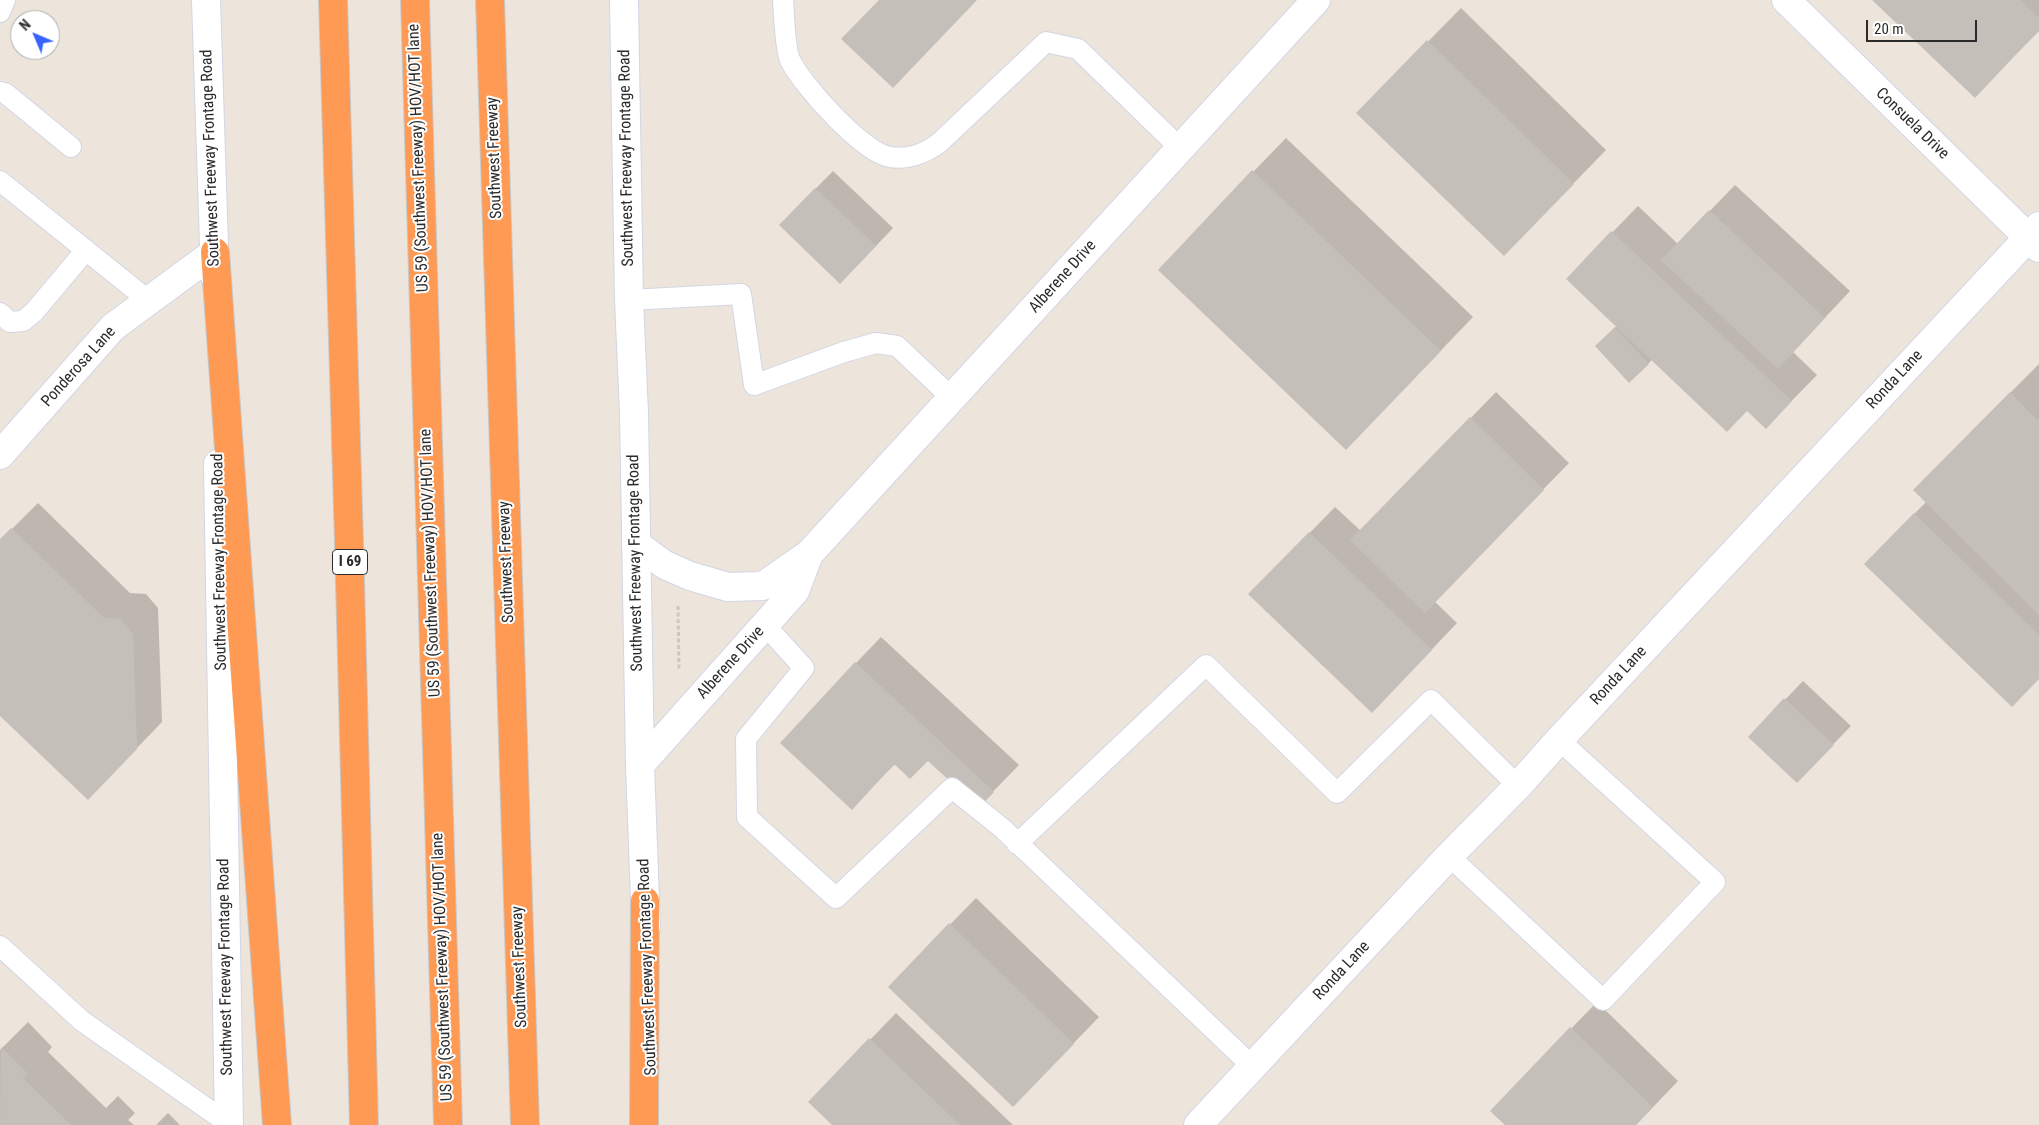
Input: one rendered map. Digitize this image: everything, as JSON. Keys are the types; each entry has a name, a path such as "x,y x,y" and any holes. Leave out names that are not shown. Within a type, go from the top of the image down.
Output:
{"highway":[{"name":"I 69","path":"333,0 364,1125"},
{"name":"US 59 (Southwest Freeway) HOV/HOT lane","path":"415,0 448,1125"},
{"name":"Southwest Freeway","path":"490,0 525,1125"},
{"path":"215,252 277,1125"},
{"path":"644,1125 645,901"}],"street":[{"name":"Southwest Freeway Frontage Road","path":"206,0 215,252 229,1124"},
{"name":"Southwest Freeway Frontage Road","path":"624,0 640,765 654,1125"},
{"name":"Alberene Drive","path":"636,544 665,565 690,576 728,587 762,586 809,554 1316,0"},
{"name":"Consuela Drive","path":"1786,0 2035,237"},
{"name":"Ronda Lane","path":"1198,1125 2035,237"},
{"name":"Ponderosa Lane","path":"0,455 113,327 215,252"},
{"name":"Alberene Drive","path":"640,765 795,591 809,554"}],"lane":[{"path":"0,12 5,0"},
{"path":"783,0 789,58 798,72 831,112 864,144 889,157 910,157 926,152 939,143 1046,42 1078,49 1180,148"},
{"path":"0,92 5,93 71,147"},
{"path":"0,181 149,300"},
{"path":"0,313 10,322 23,321 34,312 86,250"},
{"path":"629,300 741,294 754,385 844,352 876,343 897,346 952,398"},
{"path":"765,626 804,668 746,738 747,817 836,898 952,788 1002,828 1253,1067"},
{"path":"1017,844 1206,666 1337,793 1431,700 1518,786"},
{"path":"1450,856 1603,1000 1715,882 1559,740"},
{"path":"0,946 82,1021 229,1124"}],"path":[{"path":"678,598 679,676"}],"building":[{"path":"879,0 977,0 893,88 841,39"},
{"path":"1872,0 2020,0 2039,18 2039,30 1975,98"},
{"path":"1427,40 1574,184 1504,256 1356,113"},
{"path":"1252,170 1441,351 1346,450 1158,270"},
{"path":"815,188 876,246 840,284 779,225"},
{"path":"1709,210 1825,318 1778,369 1661,260"},
{"path":"1611,231 1792,401 1766,429 1747,411 1727,432 1566,279"},
{"path":"1615,327 1649,364 1629,383 1595,346"},
{"path":"2010,392 2037,420 2039,418 2039,615 1913,490"},
{"path":"1470,417 1544,490 1425,613 1350,540"},
{"path":"1914,513 2039,635 2039,679 2012,707 1864,564"},
{"path":"11,528 104,618 120,619 133,634 137,749 88,800 0,716 0,539"},
{"path":"1309,532 1432,650 1372,713 1248,594"},
{"path":"855,662 994,792 979,808 928,761 910,779 894,764 852,810 780,743"},
{"path":"1784,698 1834,745 1797,783 1748,737"},
{"path":"949,923 1074,1044 1013,1107 888,987"},
{"path":"1570,1027 1653,1107 1636,1125 1505,1125 1490,1111"},
{"path":"869,1038 960,1125 832,1125 808,1102"},
{"path":"1,1047 28,1074 23,1078 71,1125 0,1125"}]}
